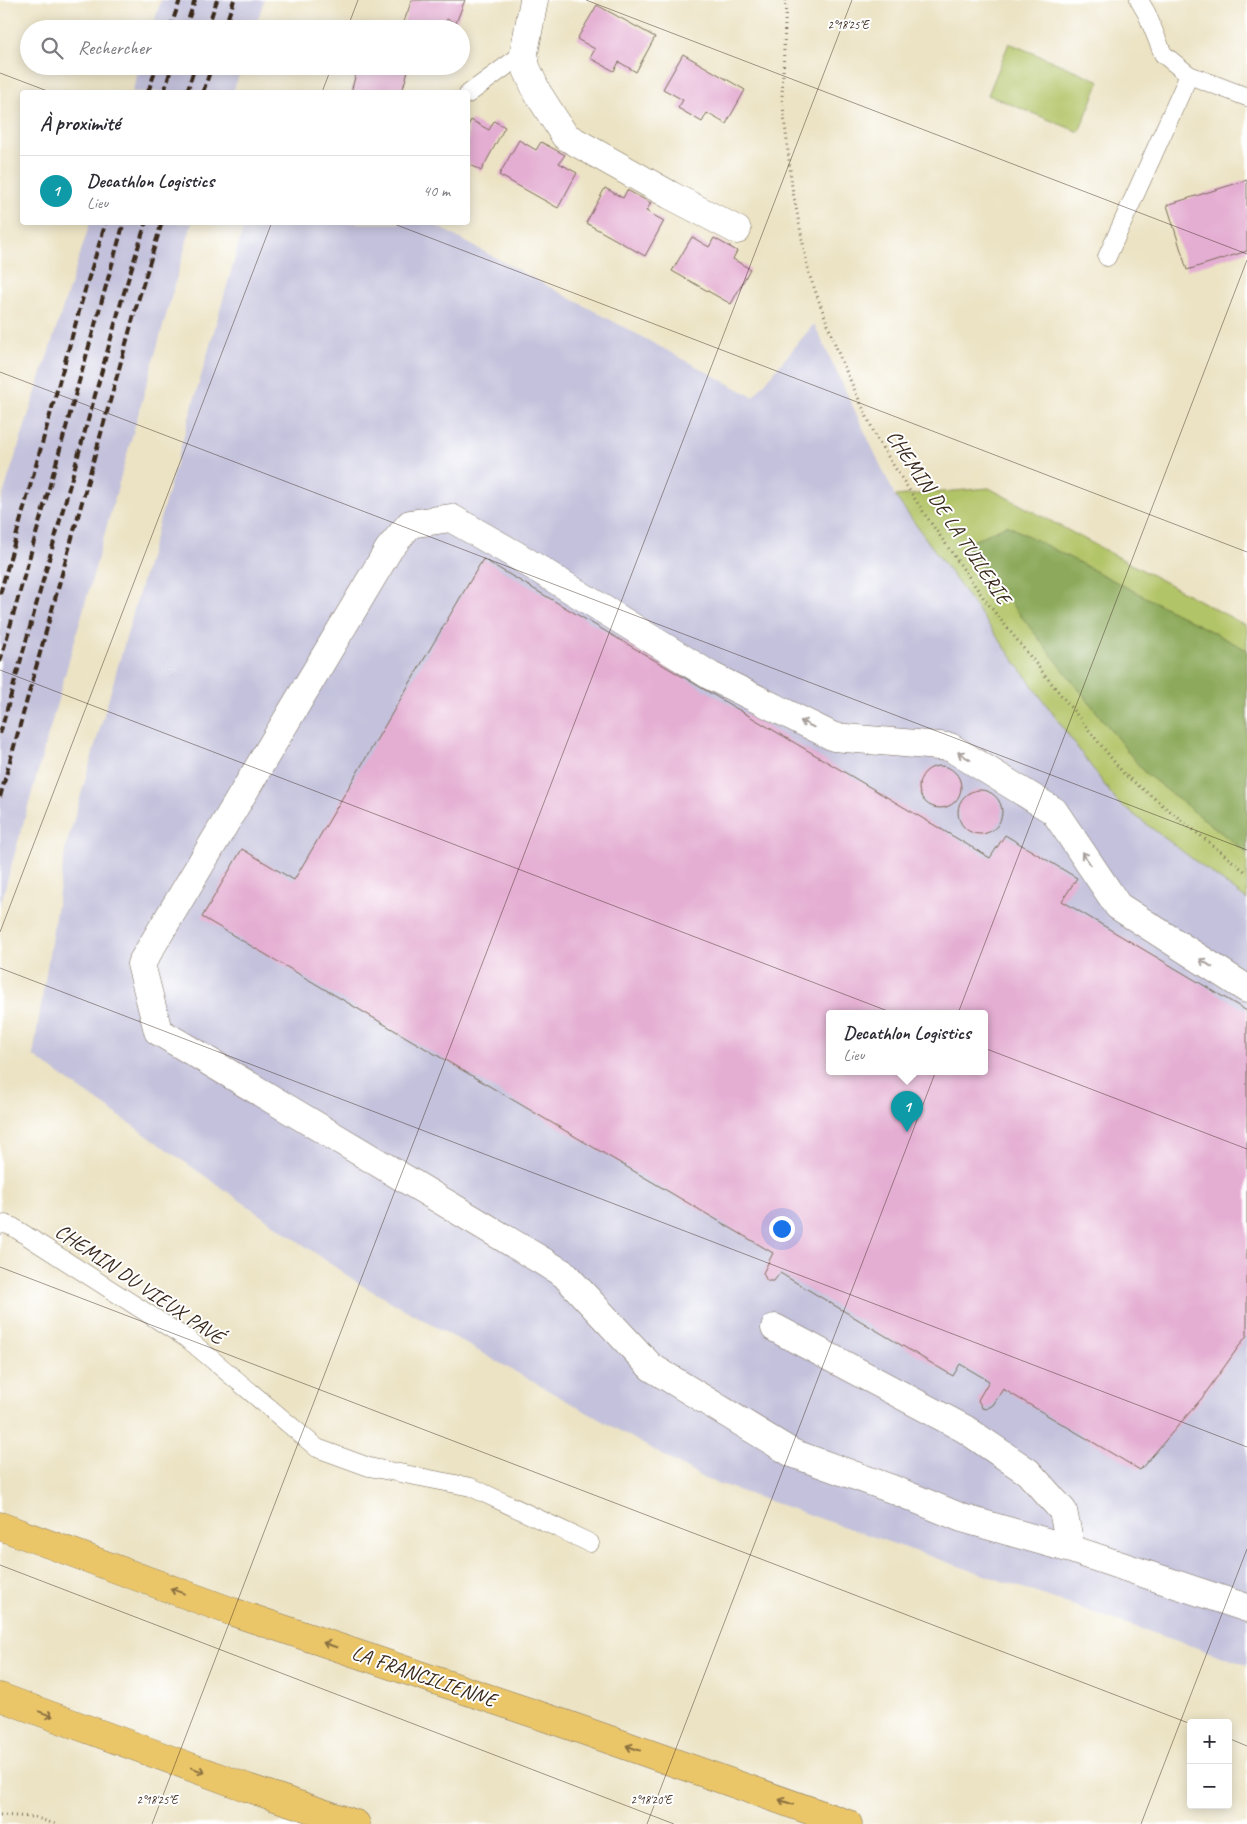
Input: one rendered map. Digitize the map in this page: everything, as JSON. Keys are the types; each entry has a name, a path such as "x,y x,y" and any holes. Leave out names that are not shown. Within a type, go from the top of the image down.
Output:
{"highway":[{"name":"LA FRANCILIENNE","path":"0,1526 233,1612 565,1724 848,1824"},
{"path":"0,1697 248,1788 356,1824"}],"street":[{"path":"534,0 524,53 526,67 536,92 566,136 670,195 737,230"},
{"path":"1247,989 1118,906 1054,812 950,747 834,737 711,676 514,554 451,518 410,524 389,549 142,964 158,1031 564,1274 652,1367 792,1453 892,1489 962,1518 1071,1549 1247,1608"},
{"path":"775,1328 965,1429 1028,1472 1063,1511 1071,1549"}],"lane":[{"path":"1138,0 1147,14 1163,54 1189,75 1247,97"},
{"path":"470,93 524,53"},
{"path":"1107,257 1189,75"},
{"name":"CHEMIN DU VIEUX PAVÉ","path":"1,1224 14,1227 189,1340 318,1448 369,1467 471,1487 590,1543"}],"path":[{"name":"CHEMIN DE LA TUILERIE","path":"786,0 782,97 792,187 809,274 841,360 878,441 924,513 985,600 1124,774 1247,873"},
{"path":"0,1815 34,1817 55,1824"}],"shaded area":[{"path":"161,0 264,0 258,20 155,20"},
{"path":"137,75 239,75 234,90 133,90"},
{"path":"89,225 191,225 0,906 0,504"},
{"path":"244,225 435,225 753,397 814,324 895,496 1117,802 1247,900 1247,1665 705,1479 358,1283 33,1056 66,847"}],"green space":[{"path":"1009,43 1100,81 1079,132 988,95"},
{"path":"989,488 1247,626 1247,900 1117,802 895,496"},
{"path":"1007,525 1247,650 1247,853 1144,772 965,545"}],"building":[{"path":"412,0 465,0 457,20 404,20"},
{"path":"597,5 655,37 636,72 619,62 614,71 590,58 595,49 577,39"},
{"path":"683,54 745,90 726,124 707,113 702,122 678,108 683,100 663,89"},
{"path":"356,75 407,75 403,90 352,90"},
{"path":"471,120 489,130 494,121 505,127 481,171 470,164"},
{"path":"519,140 536,150 541,142 565,155 559,163 577,173 558,208 499,175"},
{"path":"1247,180 1247,251 1187,270 1167,205"},
{"path":"605,188 623,198 627,190 651,203 646,211 664,221 645,256 586,223"},
{"path":"692,237 709,247 714,238 737,251 733,259 750,269 731,304 672,271"},
{"path":"483,559 990,858 1005,835 1077,878 1062,901 1247,1011 1247,1335 1202,1398 1140,1470 1003,1389 993,1405 986,1409 982,1408 978,1400 989,1381 960,1364 953,1376 780,1273 774,1281 767,1281 763,1273 773,1253 202,917 242,849 294,880"},
{"path":"936,766 944,766 955,772 961,787 955,802 944,808 936,808 925,802 919,791 919,783 925,772"},
{"path":"976,790 984,790 996,796 1002,812 996,828 984,834 976,834 964,828 958,816 958,808 964,796"}],"railway":[{"path":"173,20 180,0"},
{"path":"188,20 195,0"},
{"path":"210,20 217,0"},
{"path":"227,20 234,0"},
{"path":"149,90 154,75"},
{"path":"165,90 169,75"},
{"path":"188,90 192,75"},
{"path":"204,90 209,75"},
{"path":"0,594 85,290 105,225"},
{"path":"0,662 123,225"},
{"path":"0,734 122,299 145,225"},
{"path":"0,797 137,304 161,225"}],"place":[{"name":"Decathlon Logistics","path":"907,1132"}]}
